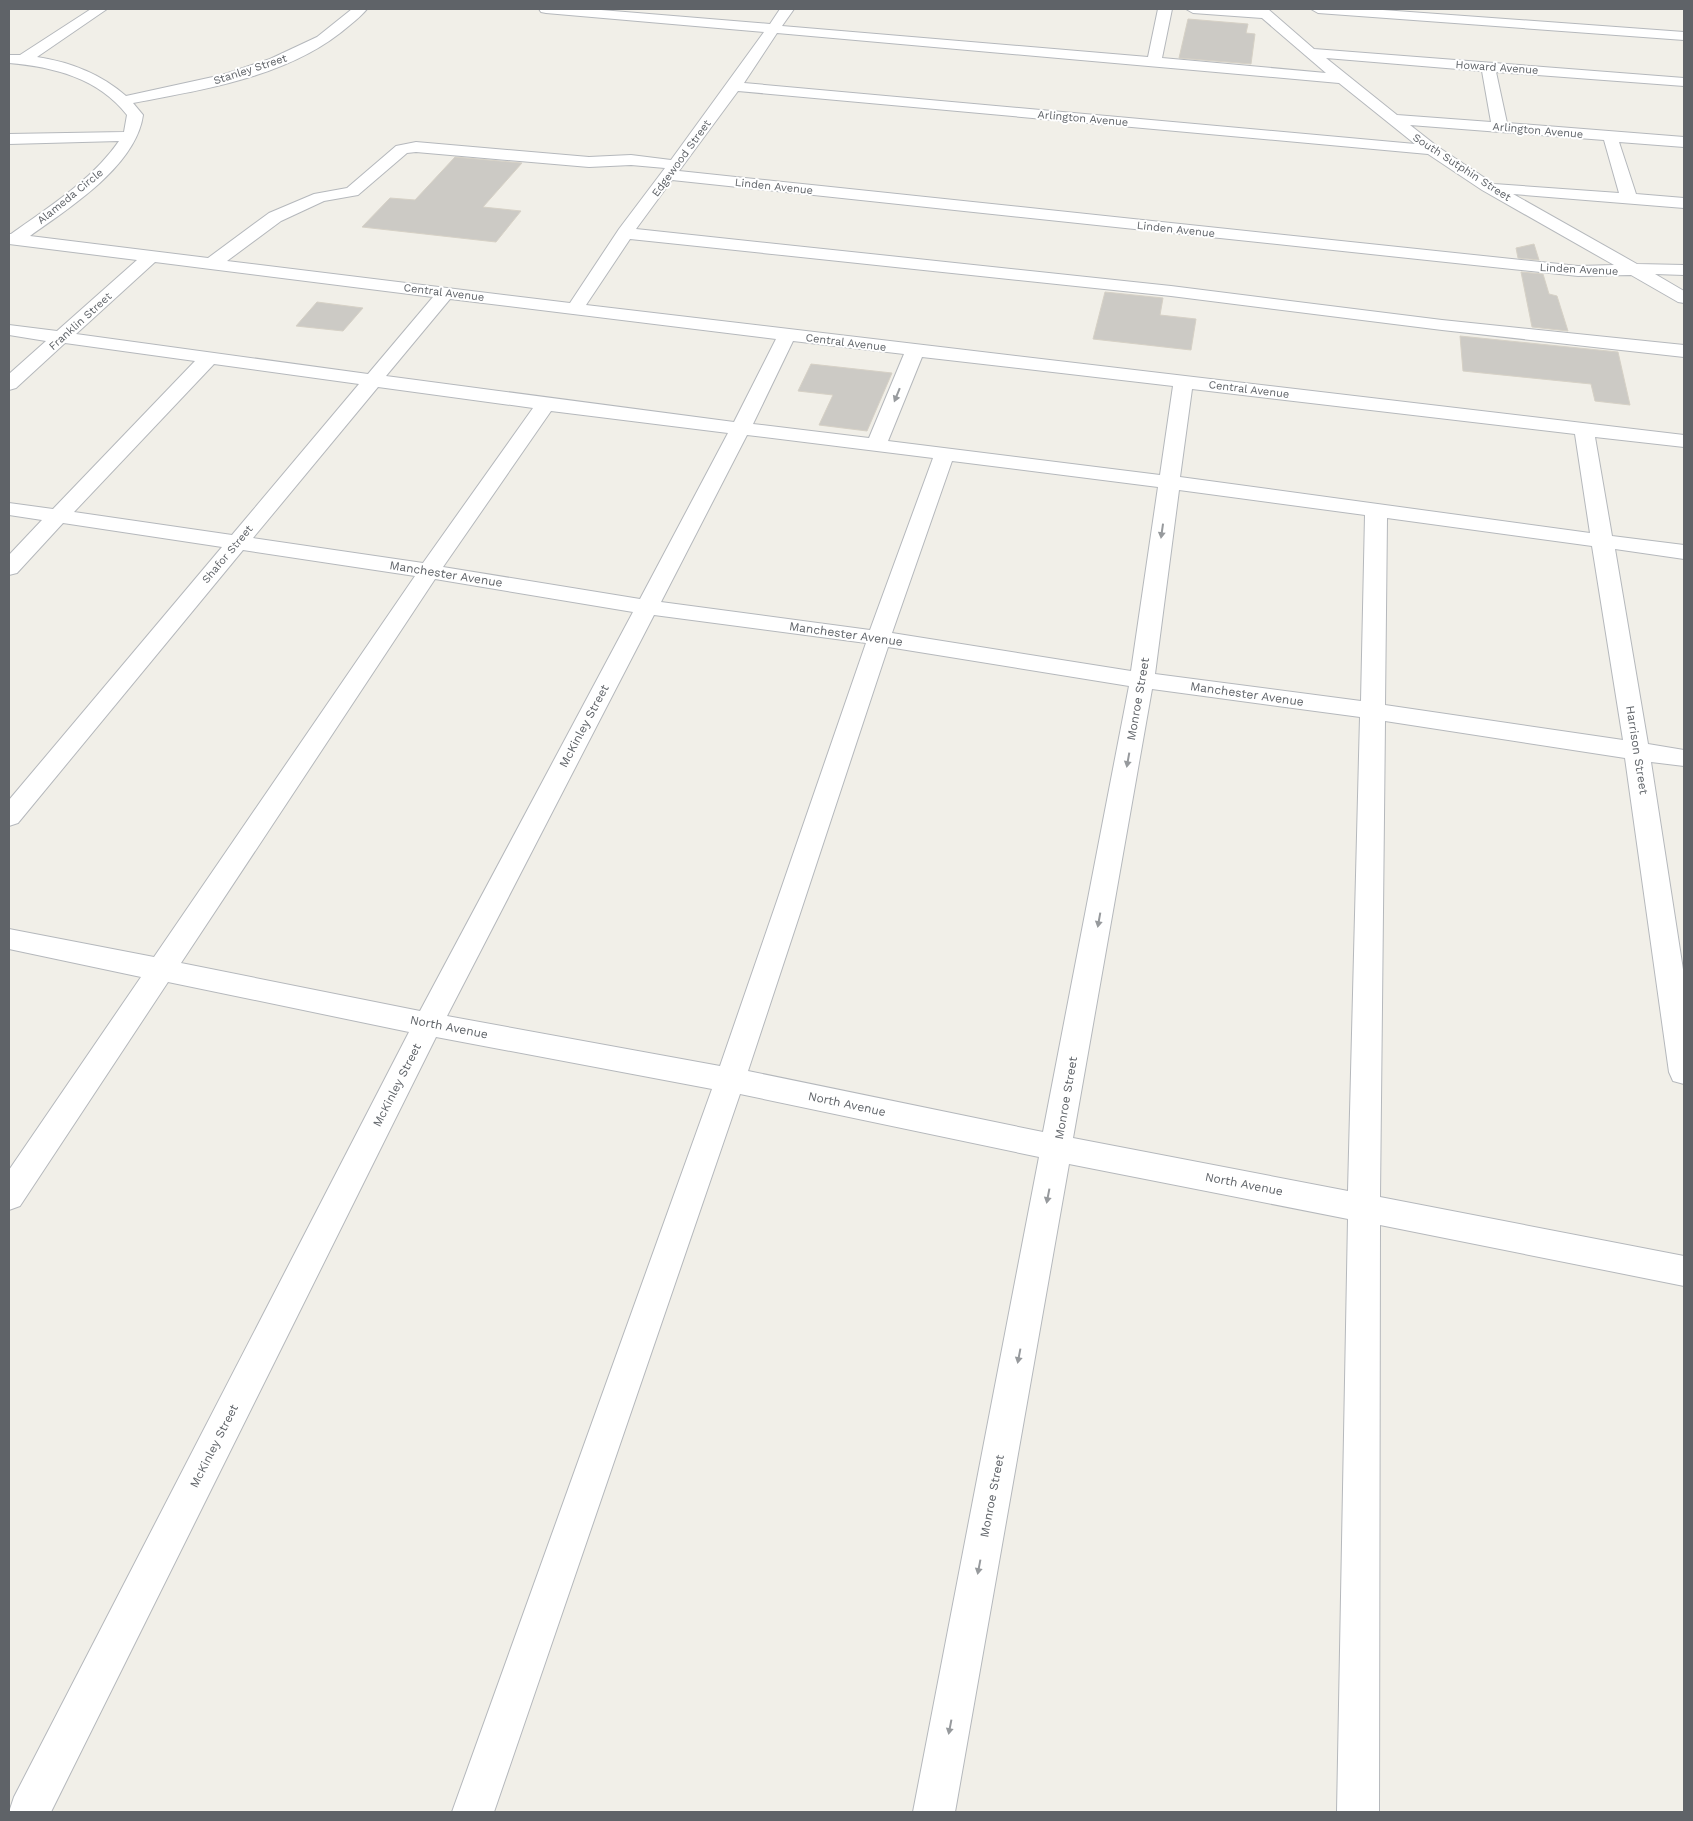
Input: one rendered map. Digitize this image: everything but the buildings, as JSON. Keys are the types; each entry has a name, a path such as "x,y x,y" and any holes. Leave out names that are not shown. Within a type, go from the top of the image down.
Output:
{"street":[{"path":"16,59 100,9"},
{"name":"Stanley Street","path":"126,100 222,79 288,58 324,39 360,9"},
{"path":"546,9 1344,79"},
{"name":"Edgewood Street","path":"575,308 625,233 734,86 772,28 787,9"},
{"path":"1154,62 1165,9"},
{"path":"1193,9 1262,12"},
{"path":"1318,9 1684,36"},
{"path":"1531,9 1536,25"},
{"name":"South Sutphin Street","path":"1262,12 1310,53 1432,150 1488,187 1684,298"},
{"name":"Howard Avenue","path":"1310,53 1684,82"},
{"path":"16,59 62,68 100,81 126,100"},
{"path":"1488,66 1500,127"},
{"name":"Arlington Avenue","path":"734,86 1432,150"},
{"name":"Alameda Circle","path":"11,240 91,180 113,160 130,136 136,115 126,100"},
{"name":"Arlington Avenue","path":"1392,119 1684,142"},
{"path":"9,139 130,136"},
{"path":"1610,136 1629,198"},
{"name":"Linden Avenue","path":"211,264 275,217 320,197 352,192 402,149 416,147 589,162 631,160 673,170 1578,271 1620,272 1662,268 1684,270"},
{"path":"1488,187 1684,203"},
{"path":"625,233 1171,290 1442,325 1684,351"},
{"name":"Central Avenue","path":"11,240 787,335 1684,441"},
{"name":"Franklin Street","path":"9,384 151,257"},
{"name":"Shafor Street","path":"9,817 446,292"},
{"path":"9,330 546,404 1169,482 1684,552"},
{"name":"McKinley Street","path":"29,1812 428,1024 741,428 787,335"},
{"path":"876,446 915,350"},
{"path":"9,568 210,357"},
{"name":"Monroe Street","path":"934,1812 1142,680 1183,381"},
{"path":"9,1196 164,969 429,571 546,404"},
{"name":"Harrison Street","path":"1584,429 1637,751 1684,1072"},
{"path":"473,1812 730,1080 879,638 944,455"},
{"name":"Manchester Avenue","path":"9,509 429,571 647,607 879,638 1142,680 1372,711 1684,758"},
{"path":"1358,1812 1364,1207 1376,510"},
{"name":"North Avenue","path":"9,939 428,1024 730,1080 1057,1148 1684,1271"}]}
